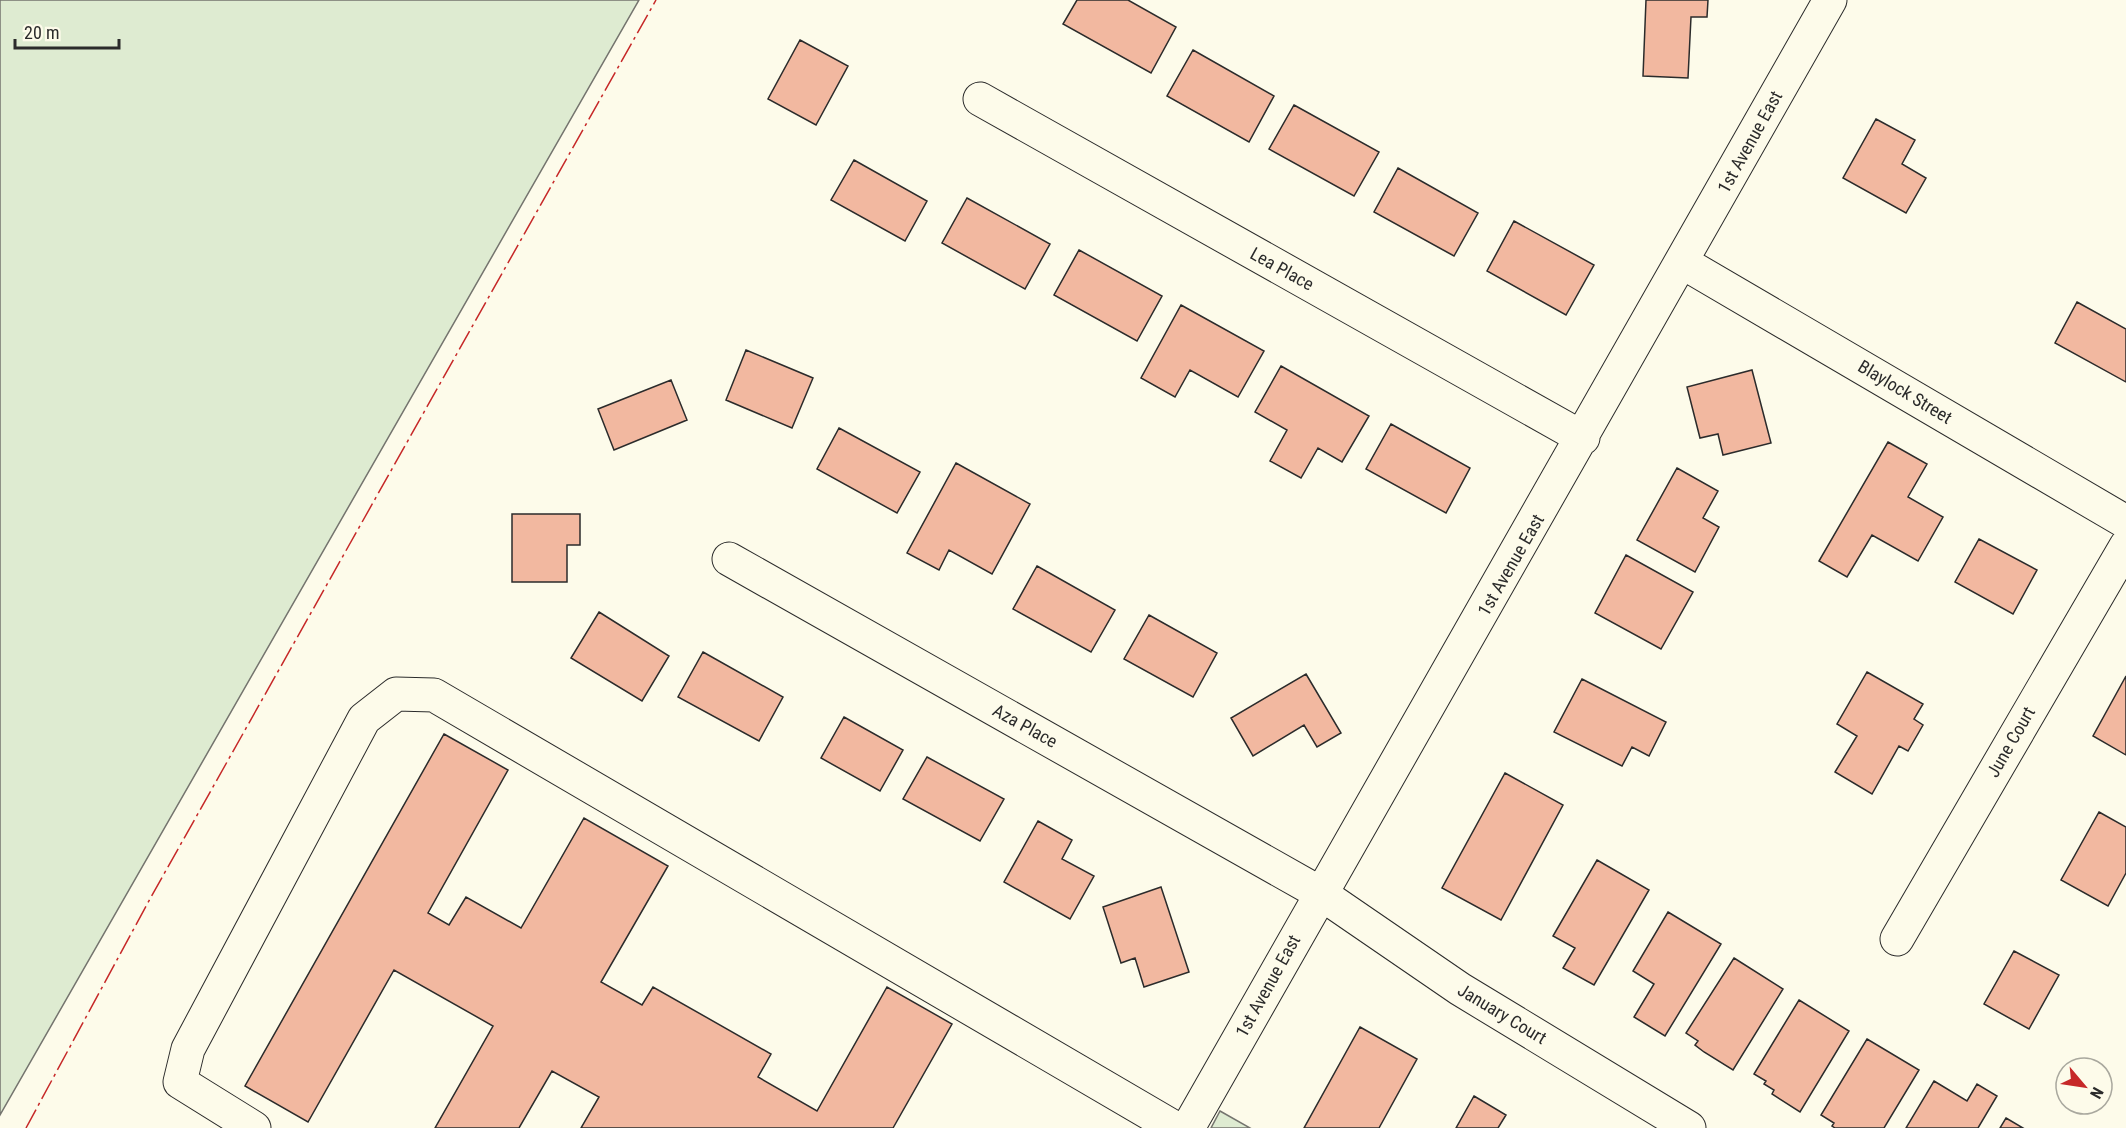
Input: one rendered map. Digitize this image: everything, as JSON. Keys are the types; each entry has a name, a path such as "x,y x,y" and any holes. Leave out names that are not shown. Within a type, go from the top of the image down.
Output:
{"street":[{"name":"1st Avenue East","path":"1188,1128 1320,892 1583,438 1830,0"},
{"name":"Lea Place","path":"980,99 1583,438"},
{"name":"Blaylock Street","path":"1682,262 2126,522"},
{"name":"June Court","path":"1896,939 2126,546"},
{"name":"Aza Place","path":"729,560 1320,892"},
{"path":"254,1128 180,1082 188,1049 364,720 396,694 434,695 1175,1128"},
{"name":"January Court","path":"1320,892 1460,990 1689,1128"}],"green space":[{"path":"0,0 639,0 0,1115"},
{"path":"1220,1111 1250,1128 1211,1128"}],"building":[{"path":"1077,0 1128,0 1176,27 1151,73 1063,24"},
{"path":"1646,0 1708,0 1707,17 1691,17 1688,78 1643,76"},
{"path":"800,40 848,66 816,125 768,99"},
{"path":"1193,50 1274,96 1249,142 1167,96"},
{"path":"1294,105 1379,152 1354,196 1269,149"},
{"path":"1876,119 1915,140 1902,164 1926,178 1906,213 1843,178"},
{"path":"854,160 927,201 905,241 831,200"},
{"path":"1398,168 1478,213 1454,256 1374,212"},
{"path":"967,198 1050,244 1025,289 942,243"},
{"path":"1514,221 1594,265 1566,315 1487,271"},
{"path":"1079,250 1162,296 1137,341 1054,295"},
{"path":"2077,302 2126,329 2126,382 2055,343"},
{"path":"1181,305 1264,351 1238,397 1190,370 1175,397 1141,378"},
{"path":"746,350 813,378 792,428 726,400"},
{"path":"1281,366 1369,416 1342,462 1318,448 1301,478 1270,461 1287,430 1255,412"},
{"path":"1752,370 1771,443 1723,455 1718,434 1700,438 1687,387"},
{"path":"671,380 687,420 614,450 598,409"},
{"path":"1391,424 1470,468 1446,513 1366,469"},
{"path":"839,428 920,472 897,513 817,469"},
{"path":"1888,442 1927,464 1908,497 1943,517 1918,561 1872,535 1847,577 1819,561"},
{"path":"956,463 1030,504 992,574 949,550 939,570 907,553"},
{"path":"1677,468 1718,491 1703,518 1719,527 1695,572 1637,540"},
{"path":"512,514 580,514 580,545 567,545 567,582 512,582"},
{"path":"1979,539 2037,570 2013,614 1955,582"},
{"path":"1626,555 1693,592 1661,649 1595,613"},
{"path":"1037,566 1115,610 1091,652 1013,609"},
{"path":"599,612 669,656 642,701 571,658"},
{"path":"1149,615 1217,653 1193,697 1124,659"},
{"path":"703,652 783,697 759,741 678,697"},
{"path":"1867,672 1923,704 1914,719 1923,725 1908,751 1899,746 1872,794 1835,772 1857,736 1837,724"},
{"path":"1306,674 1341,733 1317,747 1304,725 1253,756 1231,718"},
{"path":"2126,676 2126,755 2093,736"},
{"path":"1582,679 1666,722 1649,756 1632,747 1622,766 1554,732"},
{"path":"844,717 903,750 880,791 821,758"},
{"path":"444,734 508,770 428,913 449,925 466,897 521,928 584,818 668,866 601,982 642,1005 653,987 771,1054 758,1077 817,1111 887,987 952,1024 893,1128 581,1128 599,1097 552,1071 519,1128 435,1128 493,1026 394,970 308,1122 245,1086"},
{"path":"927,757 1004,799 980,841 903,799"},
{"path":"1505,773 1563,805 1501,920 1442,888"},
{"path":"2099,812 2126,827 2126,873 2108,906 2061,880"},
{"path":"1038,821 1072,840 1062,859 1094,876 1070,919 1004,882"},
{"path":"1597,860 1649,890 1594,985 1563,968 1575,948 1553,936"},
{"path":"1161,887 1189,972 1144,987 1135,958 1121,963 1103,907"},
{"path":"1668,912 1721,944 1665,1036 1634,1017 1654,984 1633,971"},
{"path":"2014,951 2059,975 2029,1029 1984,1004"},
{"path":"1734,958 1783,989 1733,1070 1695,1045 1698,1041 1686,1033"},
{"path":"1799,1000 1849,1031 1800,1112 1772,1094 1774,1090 1764,1084 1766,1081 1754,1074"},
{"path":"1360,1027 1417,1059 1379,1128 1304,1128"},
{"path":"1867,1039 1919,1070 1884,1128 1835,1128 1832,1126 1834,1123 1821,1115"},
{"path":"1934,1081 1967,1101 1977,1084 1997,1096 1978,1128 1906,1128"},
{"path":"1474,1096 1506,1115 1498,1128 1456,1128"},
{"path":"2006,1118 2023,1128 2000,1128"}],"power":[{"path":"26,1128 151,897 656,0"}]}
